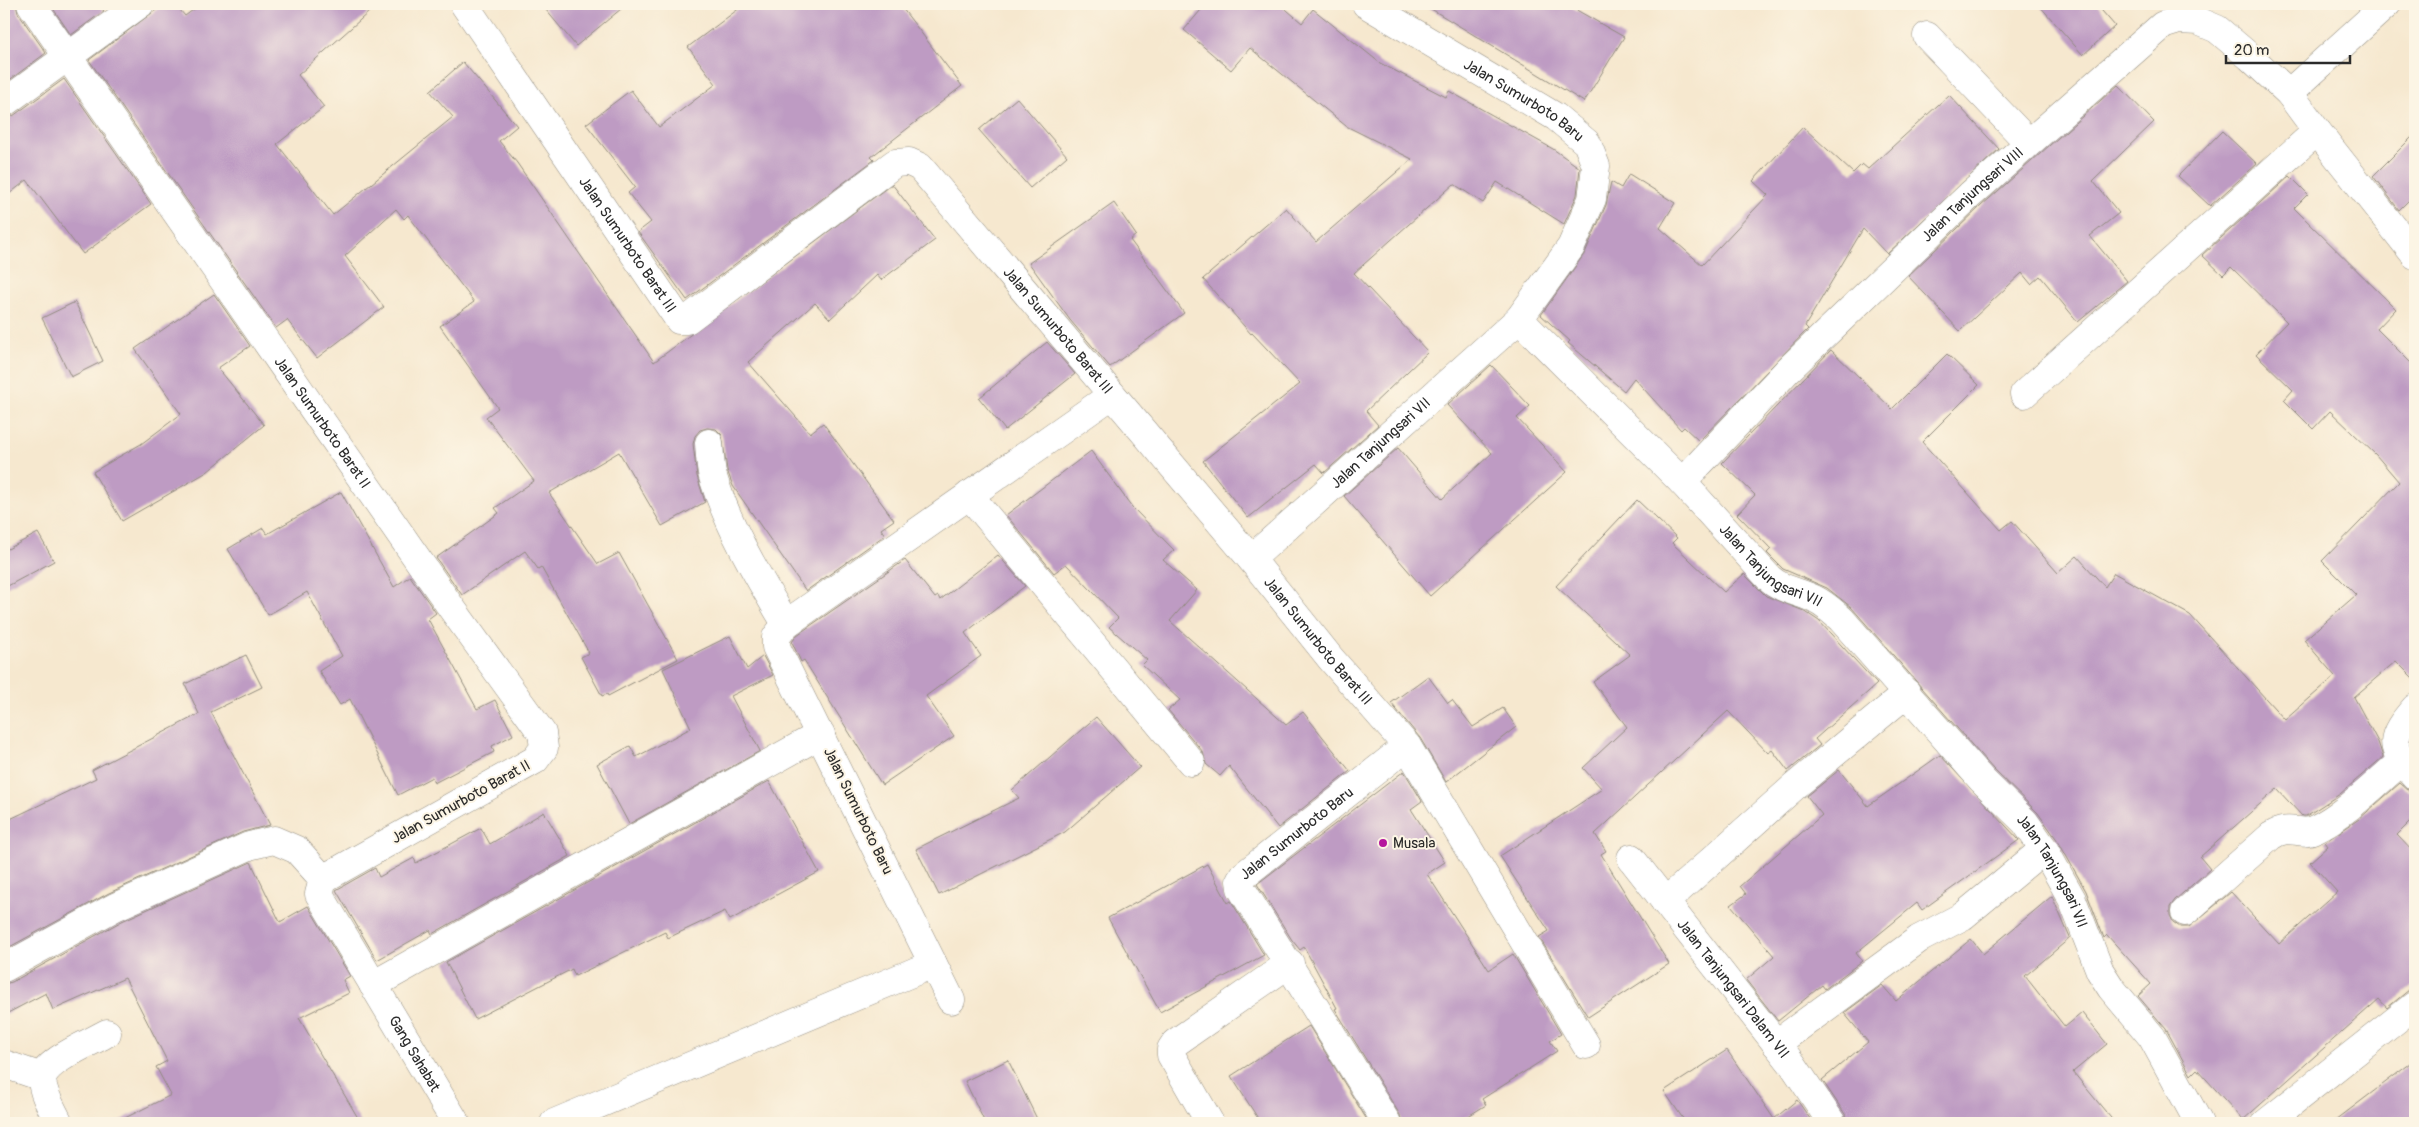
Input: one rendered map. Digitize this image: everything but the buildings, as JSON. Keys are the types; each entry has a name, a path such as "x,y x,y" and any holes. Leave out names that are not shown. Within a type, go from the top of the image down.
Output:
{"street":[{"name":"Jalan Sumurboto Barat II","path":"31,4 453,610 542,733 544,748 534,760 323,879"},
{"path":"4,103 140,4"},
{"name":"Jalan Sumurboto Barat III","path":"464,4 679,320 687,320 895,163 909,162 920,167 1251,559 1312,637 1407,746 1586,1045"},
{"name":"Jalan Sumurboto Baru","path":"1366,4 1556,117 1586,143 1596,166 1592,199 1570,247 1519,319"},
{"path":"2289,93 2387,4"},
{"name":"Jalan Tanjungsari VIII","path":"1682,482 1788,370 2028,142 2163,25 2179,20 2198,21 2217,29 2289,93 2316,131 2415,255"},
{"path":"1927,36 2028,142"},
{"path":"2024,394 2316,131"},
{"name":"Jalan Tanjungsari VII","path":"1251,559 1519,319 1682,482 1769,578 1780,587 1815,599 1828,606 1982,780 2025,822 2044,849 2072,899 2100,971 2111,988 2152,1037 2199,1123"},
{"path":"709,443 712,476 731,521 760,580 786,624 1112,395"},
{"path":"969,495 1191,762"},
{"name":"Jalan Sumurboto Baru","path":"786,624 776,638 776,647 951,1000"},
{"path":"1665,902 1795,786 1907,694"},
{"path":"2185,912 2271,836 2281,830 2292,828 2303,832 2314,830 2353,802 2408,768 2395,746 2396,732 2415,708"},
{"path":"4,968 115,907 249,846 274,840 297,850 323,879 320,894 373,984 820,734"},
{"name":"Jalan Sumurboto Baru","path":"1387,1123 1290,963 1241,888 1240,881 1244,875 1407,746"},
{"path":"1776,1044 1919,939 1963,916 2044,849"},
{"name":"Jalan Tanjungsari Dalam VII","path":"1631,858 1793,1065 1832,1123"},
{"path":"1210,1123 1171,1055 1171,1049 1176,1043 1290,963"},
{"path":"554,1123 933,964"},
{"name":"Gang Sahabat","path":"373,984 456,1123"},
{"path":"2266,1123 2415,1005"},
{"path":"59,1123 44,1090 42,1077 49,1065 107,1034"},
{"path":"4,1064 42,1077"}],"place":[{"name":"Musala","path":"1383,843"}]}
